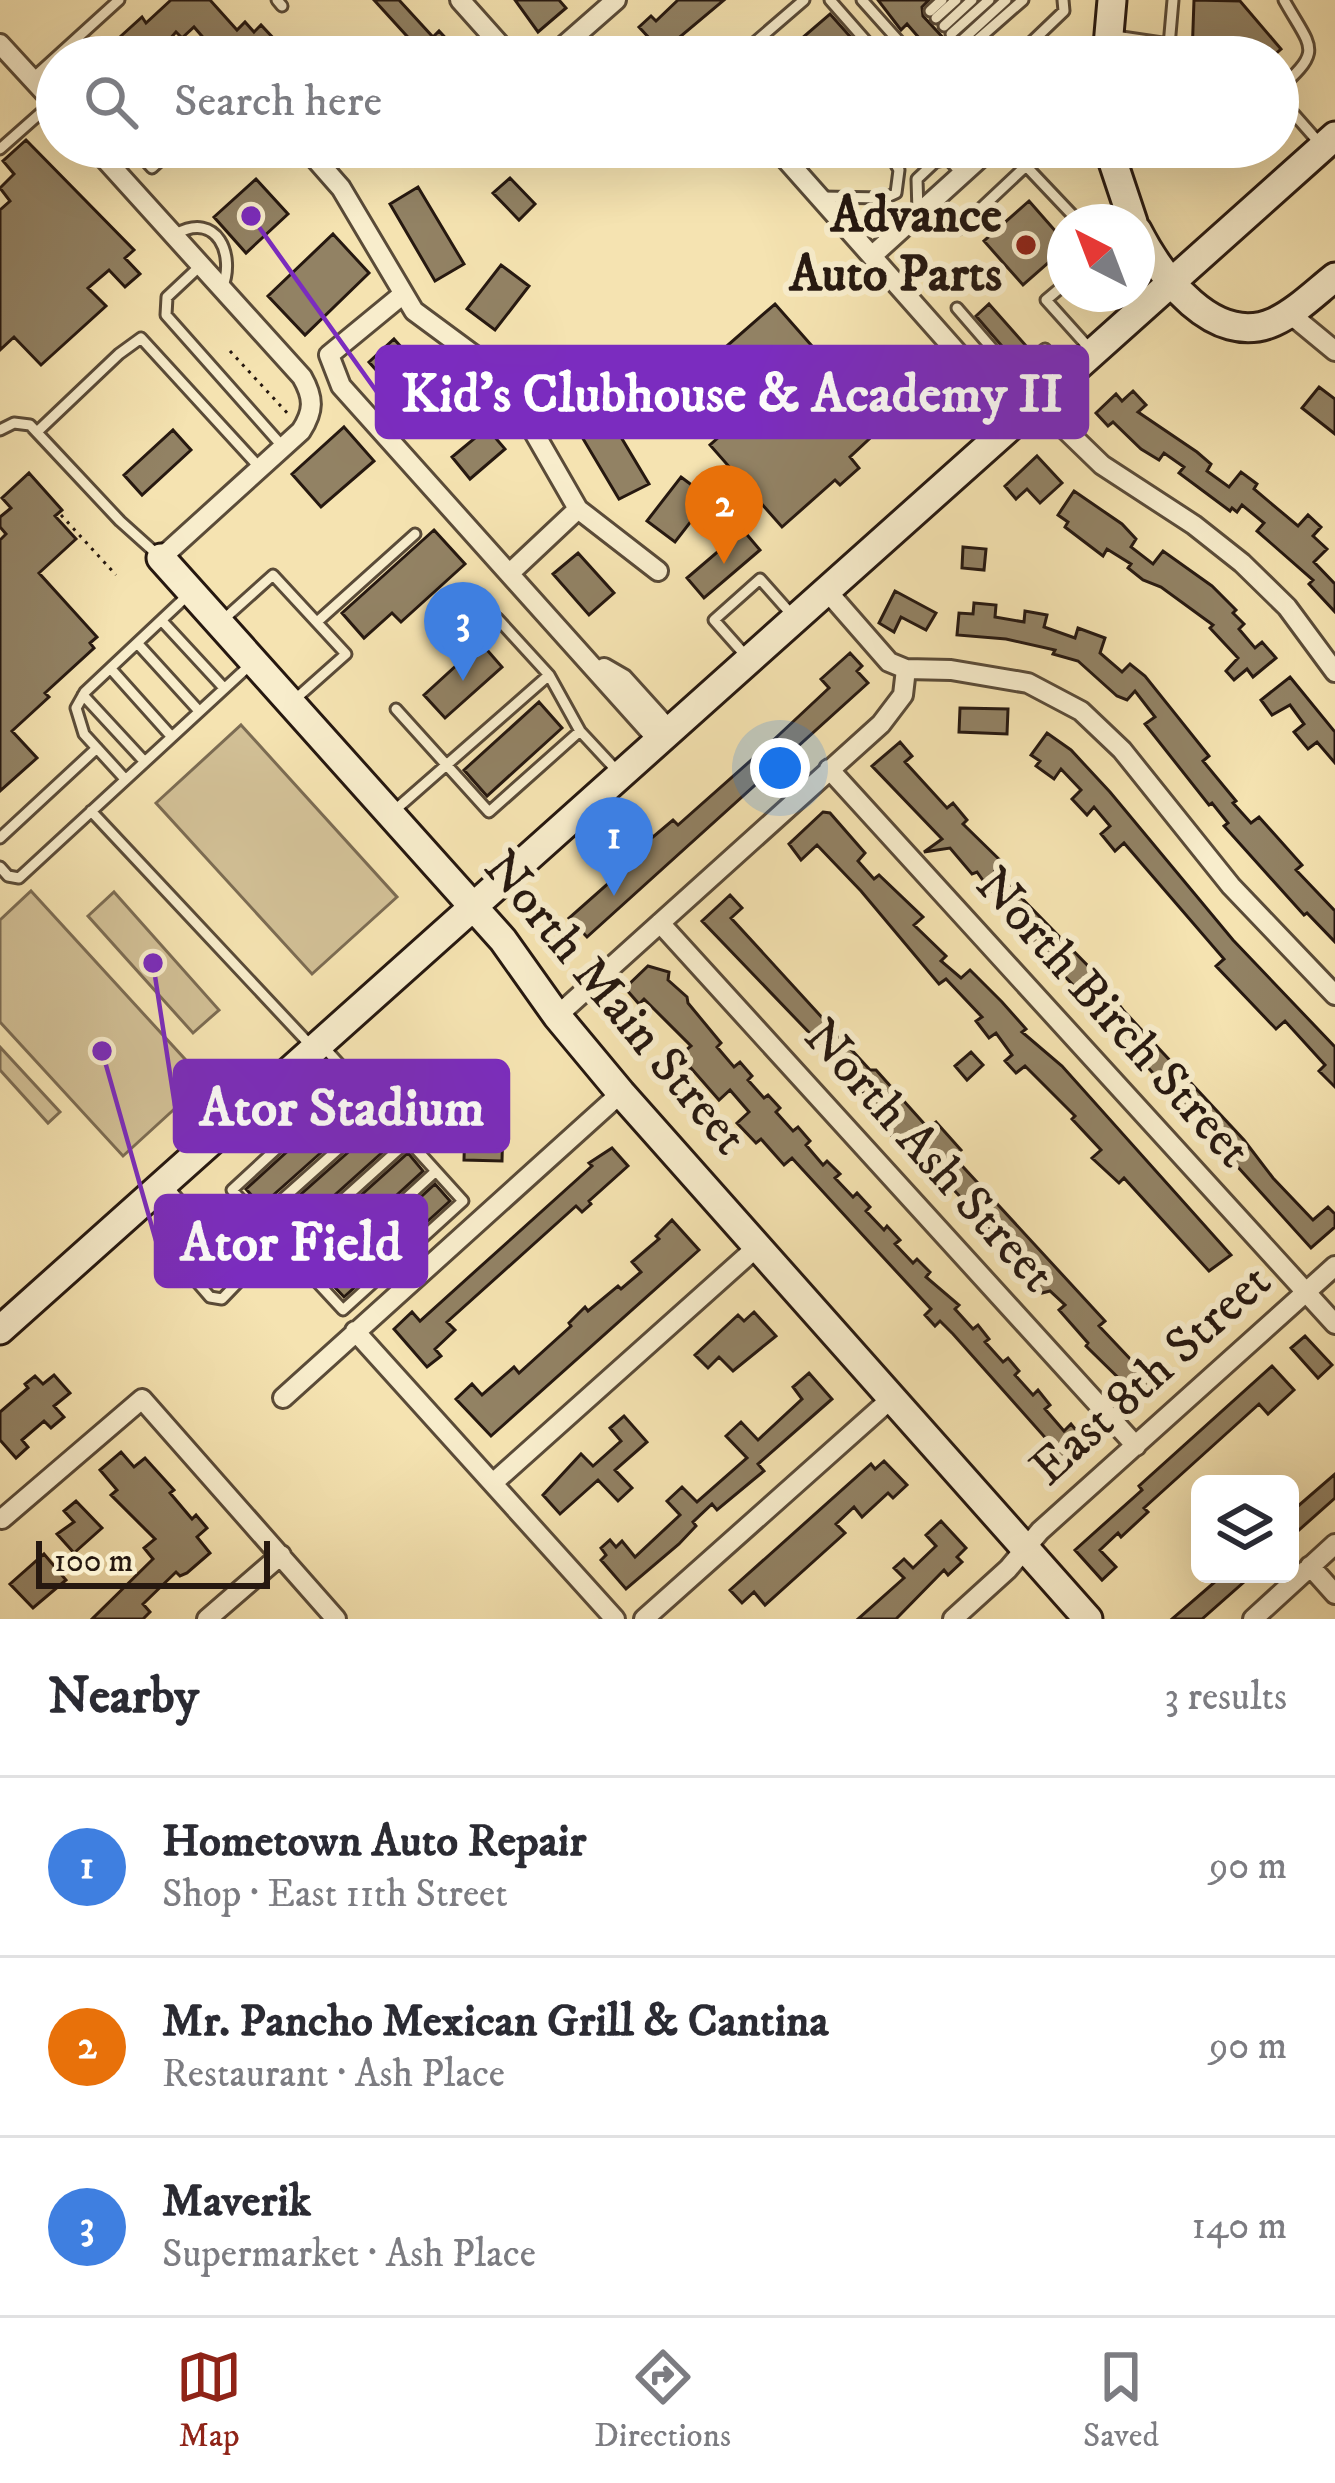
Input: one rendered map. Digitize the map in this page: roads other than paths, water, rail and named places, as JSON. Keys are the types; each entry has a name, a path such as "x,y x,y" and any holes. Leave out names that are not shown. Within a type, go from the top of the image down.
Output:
{"main road":[{"path":"1109,36 1112,0"},
{"path":"0,1330 1329,142"},
{"path":"1115,168 1127,204"},
{"path":"1155,256 1199,309 1226,325 1255,328 1289,313 1335,277"},
{"name":"North Main Street","path":"161,558 503,940 556,1016 621,1094 1088,1619"}],"street":[{"path":"460,0 493,36"},
{"path":"575,36 616,0"},
{"path":"0,44 36,83"},
{"path":"116,168 312,397 310,418 283,447 161,558"},
{"path":"323,168 341,188 408,303 479,359 513,396 578,509 658,572"},
{"path":"794,168 982,380 1195,525 1242,563 1287,608 1335,672"},
{"path":"873,255 925,207 954,168"},
{"path":"408,303 329,356 343,389 584,656 664,736"},
{"path":"1289,313 1335,351"},
{"path":"511,572 578,509"},
{"path":"827,591 878,652 906,668 1001,676 1058,696 1081,711 1122,750 1231,886 1335,995"},
{"path":"556,1016 893,710 903,695 906,668"},
{"name":"North Birch Street","path":"829,769 1335,1324"},
{"name":"North Ash Street","path":"660,923 1136,1446"},
{"path":"283,1397 621,1094"},
{"path":"493,1483 757,1247"},
{"name":"East 8th Street","path":"953,1619 1335,1266"},
{"path":"355,1330 615,1619"},
{"path":"644,1619 892,1398"},
{"path":"2,1519 142,1399 337,1619"},
{"path":"1253,1619 1335,1544"},
{"path":"207,1619 281,1556"},
{"path":"1310,1566 1335,1594"}],"lane":[{"path":"79,36 119,0"},
{"path":"762,36 804,0"},
{"path":"830,0 862,36"},
{"path":"942,0 948,30"},
{"path":"948,30 956,0"},
{"path":"948,30 972,0"},
{"path":"948,30 989,0"},
{"path":"948,30 1006,0"},
{"path":"948,30 1023,0"},
{"path":"1039,36 1064,11 1063,0"},
{"path":"1170,36 1173,0"},
{"path":"1284,0 1311,51 1299,71"},
{"path":"872,6 895,36"},
{"path":"32,79 36,75"},
{"path":"1299,113 1329,142"},
{"path":"0,149 36,120"},
{"path":"819,196 885,199 896,194 897,168"},
{"path":"929,168 917,179 914,193 925,207 959,229 1024,168"},
{"path":"1028,168 1062,204"},
{"path":"173,236 195,227 221,242 229,255 230,272 222,290"},
{"path":"200,266 167,297 166,315 283,447"},
{"path":"957,308 1015,375 1045,349"},
{"path":"1057,312 1093,352"},
{"path":"38,431 141,338 260,468"},
{"path":"982,380 1002,361"},
{"path":"0,430 23,422 38,431 120,521 161,558"},
{"path":"317,622 415,534"},
{"path":"220,623 273,574 346,654 291,703"},
{"path":"749,660 714,620 760,579 796,619"},
{"path":"125,778 84,734 76,717 83,694 191,591"},
{"path":"497,618 549,675 580,731 620,775"},
{"path":"163,622 224,688"},
{"path":"138,644 199,711"},
{"path":"0,867 8,876 19,878 254,661"},
{"path":"110,669 171,736"},
{"path":"391,813 549,675"},
{"path":"83,694 145,761"},
{"path":"396,709 489,812 580,731"},
{"path":"0,838 97,748"},
{"path":"91,811 463,1202 343,1310 232,1190 310,1118"},
{"path":"260,1220 381,1111"},
{"path":"287,1250 408,1141"},
{"path":"316,1281 436,1171"},
{"path":"166,1184 197,1222 211,1224 246,1263 248,1272 222,1299 210,1297 185,1268 190,1234 197,1222"}],"place":[{"name":"Kid's Clubhouse & Academy II","path":"251,216"},
{"name":"Advance Auto Parts","path":"1026,245"},
{"name":"Mr. Pancho Mexican Grill & Cantina","path":"724,564"},
{"name":"Maverik","path":"463,681"},
{"name":"Hometown Auto Repair","path":"614,896"},
{"name":"Ator Stadium","path":"153,963"},
{"name":"Ator Field","path":"102,1051"}]}
